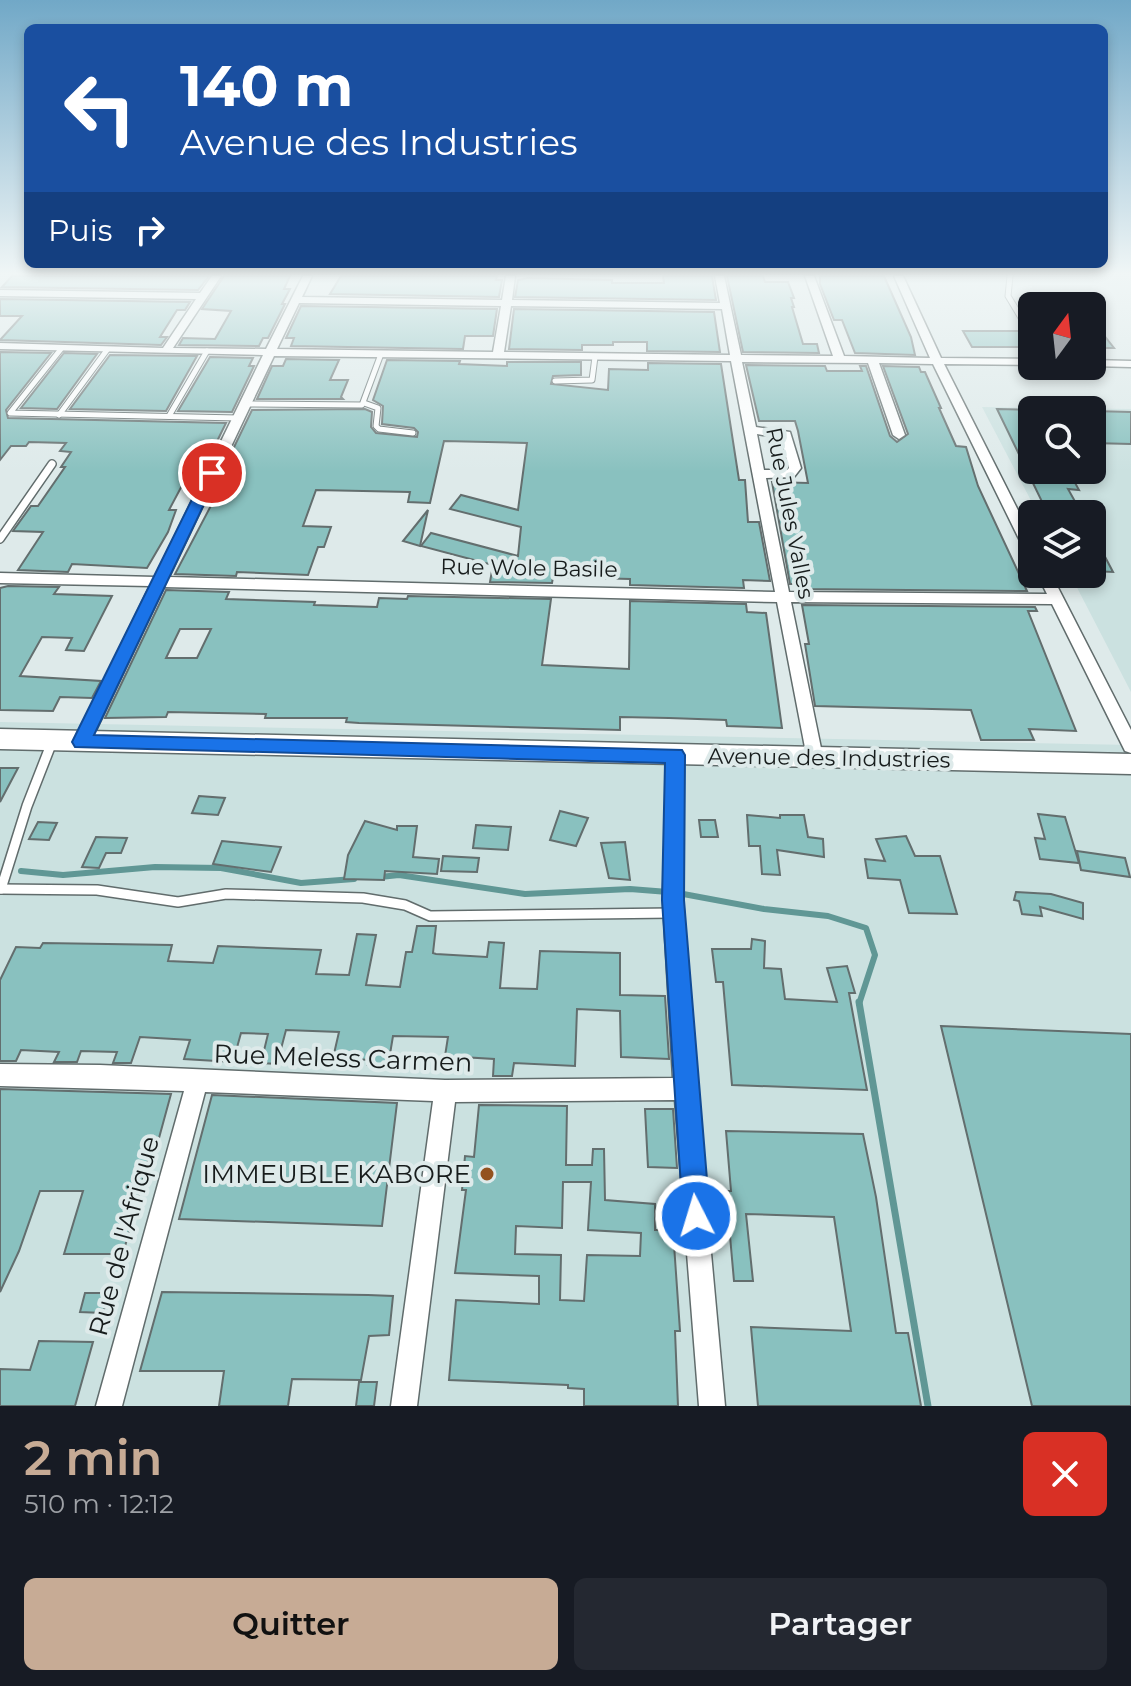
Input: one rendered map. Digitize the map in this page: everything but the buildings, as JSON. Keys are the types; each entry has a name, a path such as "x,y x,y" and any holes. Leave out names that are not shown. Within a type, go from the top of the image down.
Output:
{"street":[{"path":"166,351 172,342"},
{"path":"82,742 275,342"},
{"path":"498,356 500,342"},
{"name":"Rue Jules Valles","path":"734,342 815,758"},
{"path":"833,342 840,360"},
{"path":"928,342 1018,523"},
{"path":"0,346 166,351 1018,362"},
{"path":"873,361 899,435"},
{"path":"1106,363 1131,364"},
{"path":"751,430 786,435 795,468 790,474 759,474"},
{"name":"Rue Wole Basile","path":"0,578 784,597 1057,599"},
{"path":"1051,588 1131,746"},
{"name":"Avenue des Industries","path":"0,739 1131,764"},
{"path":"675,755 674,897 685,1089 712,1406"},
{"name":"Rue Meless Carmen","path":"0,1075 445,1091 685,1089"},
{"name":"Rue de l'Afrique","path":"109,1406 197,1082"},
{"path":"404,1406 445,1091"}],"lane":[{"path":"61,349 10,413 238,418"},
{"path":"59,415 107,350"},
{"path":"169,416 207,351"},
{"path":"364,403 381,354"},
{"path":"555,381 592,380 595,357"},
{"path":"245,404 364,403 378,408 376,426 379,429 413,433"},
{"path":"0,539 52,464"},
{"path":"53,741 27,806 0,889 97,890 178,902 226,894 363,898 405,905 430,916 674,897"}],"shaded area":[{"path":"982,407 1018,407 1018,476"},
{"path":"1106,409 1131,409 1131,692 1077,588 1106,588 1106,500 1031,500 1022,484 1106,484"},
{"path":"0,722 1131,745 1131,1406 0,1406"}],"waterway":[{"path":"21,871 63,875 155,867 221,868 301,883 354,879"},
{"path":"380,877 399,875 525,894 630,889 668,892"},
{"path":"678,893 764,909 828,916 866,928 875,955 859,1003"},
{"path":"859,1003 928,1406"}],"place":[{"name":"IMMEUBLE KABORE","path":"487,1174"}],"route":[{"path":"212,473 82,742 675,755 673,900 696,1216"}]}
